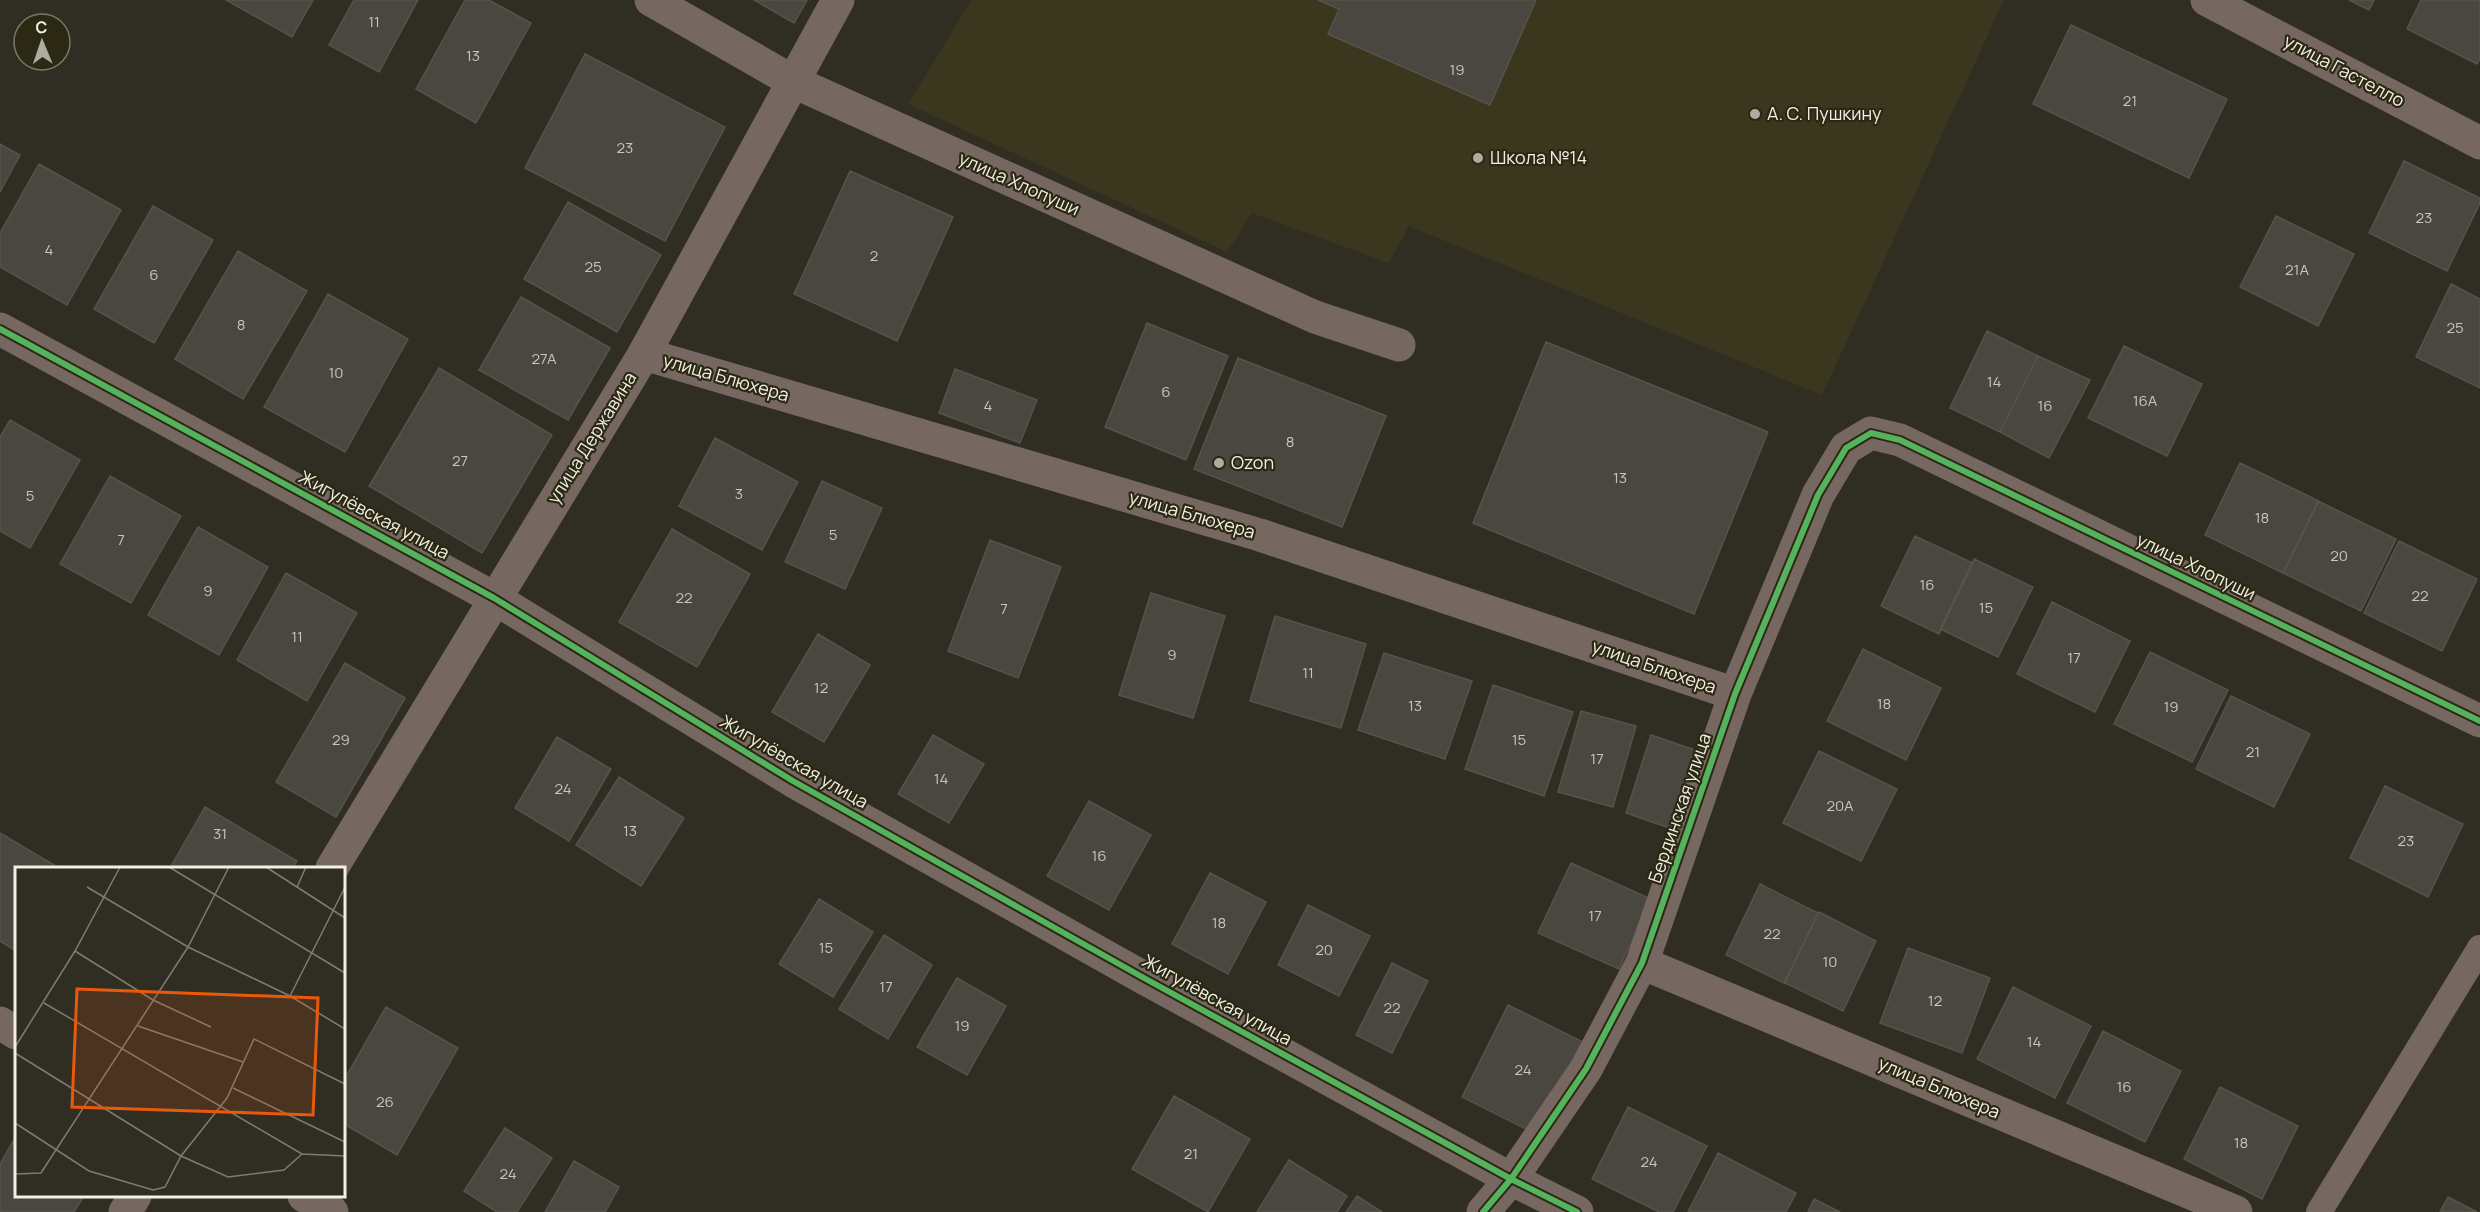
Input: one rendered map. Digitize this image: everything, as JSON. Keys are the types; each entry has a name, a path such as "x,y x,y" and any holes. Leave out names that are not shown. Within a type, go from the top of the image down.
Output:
{"street":[{"name":"улица Хлопуши","path":"651,0 794,82 1315,317 1399,345"},
{"name":"улица Державина","path":"333,867 494,598 645,354 838,0"},
{"name":"улица Гастелло","path":"2208,0 2480,143"},
{"name":"Жигулёвская улица","path":"0,329 494,598 793,781 1134,972 1510,1179 1577,1212"},
{"name":"улица Блюхера","path":"645,354 1260,535 1735,694"},
{"name":"Бердинская улица","path":"1483,1212 1510,1179 1586,1069 1642,963 1735,694 1818,495 1846,448 1871,433 1900,440"},
{"name":"улица Хлопуши","path":"1900,440 2480,721"},
{"name":"улица Блюхера","path":"1642,963 2236,1212"},
{"path":"0,1023 15,1032"},
{"path":"125,1212 134,1197"},
{"path":"306,1197 332,1212"}],"lane":[{"path":"2319,1212 2480,948"}],"shaded area":[{"name":"Школа №14","path":"971,0 2004,0 1822,395 1409,226 1389,263 1252,213 1227,252 908,104"}],"building":[{"path":"226,0 313,0 292,37"},
{"path":"354,0 418,0 379,72 329,45"},
{"path":"465,0 489,0 531,23 476,123 416,89"},
{"path":"754,0 807,0 794,23"},
{"path":"1318,0 1536,0 1490,105 1328,34 1339,9"},
{"path":"2349,0 2374,0 2369,10"},
{"path":"2421,0 2480,0 2480,58 2477,64 2407,29"},
{"path":"2071,25 2227,99 2189,178 2033,104"},
{"path":"585,54 725,127 665,241 525,168"},
{"path":"0,144 20,155 0,192"},
{"path":"2404,161 2480,198 2480,203 2447,271 2369,233"},
{"path":"39,164 121,210 67,305 0,267 0,233"},
{"path":"850,171 953,217 897,341 794,294"},
{"path":"568,202 661,255 617,332 524,279"},
{"path":"153,206 213,240 154,343 94,309"},
{"path":"2276,216 2354,254 2318,326 2240,287"},
{"path":"238,251 307,291 243,399 175,359"},
{"path":"2451,284 2480,299 2480,388 2416,357"},
{"path":"328,294 408,339 345,452 264,407"},
{"path":"521,297 610,348 568,420 479,370"},
{"path":"1147,323 1228,356 1186,460 1105,427"},
{"path":"1987,331 2038,356 2000,432 1950,408"},
{"path":"1546,342 1768,432 1694,614 1473,523"},
{"path":"2124,346 2202,384 2167,456 2088,418"},
{"path":"2038,356 2090,380 2049,458 2000,432"},
{"path":"1238,358 1386,416 1342,527 1194,469"},
{"path":"439,368 552,435 482,553 369,486"},
{"path":"955,369 1037,400 1020,443 939,413"},
{"path":"10,420 80,460 30,548 0,531 0,437"},
{"path":"715,438 798,482 762,550 679,506"},
{"path":"2240,463 2319,501 2283,573 2205,535"},
{"path":"110,476 181,516 131,603 60,564"},
{"path":"822,481 882,508 845,589 785,562"},
{"path":"2318,501 2396,539 2361,611 2283,573"},
{"path":"198,527 268,567 219,655 148,615"},
{"path":"672,529 750,574 697,667 619,622"},
{"path":"1915,536 1973,563 1939,634 1881,606"},
{"path":"990,540 1061,567 1018,678 948,651"},
{"path":"2399,541 2477,579 2442,651 2364,613"},
{"path":"1974,559 2033,587 1998,657 1940,629"},
{"path":"286,573 357,613 307,701 237,660"},
{"path":"1151,593 1225,616 1193,718 1119,695"},
{"path":"2052,602 2130,641 2095,712 2017,674"},
{"path":"1275,616 1366,644 1341,728 1250,701"},
{"path":"818,634 870,665 824,742 772,712"},
{"path":"1863,649 1941,688 1906,760 1827,721"},
{"path":"2150,652 2228,690 2192,762 2114,724"},
{"path":"1384,653 1472,681 1445,759 1358,730"},
{"path":"345,663 405,698 336,817 276,782"},
{"path":"1493,685 1573,712 1544,796 1465,769"},
{"path":"2231,696 2310,734 2274,807 2196,769"},
{"path":"1581,711 1636,726 1613,807 1558,792"},
{"path":"933,735 984,764 949,823 898,794"},
{"path":"1651,735 1704,753 1678,831 1626,813"},
{"path":"557,737 611,769 569,841 515,808"},
{"path":"1819,751 1897,789 1861,861 1783,823"},
{"path":"619,777 684,818 641,886 576,845"},
{"path":"2385,786 2463,824 2428,897 2350,858"},
{"path":"1089,801 1151,835 1109,910 1047,876"},
{"path":"205,807 297,861 294,867 171,867"},
{"path":"0,833 57,867 15,867 15,950 0,941"},
{"path":"1571,863 1651,899 1619,969 1538,933"},
{"path":"1210,873 1266,902 1228,974 1172,944"},
{"path":"1760,884 1818,913 1784,983 1726,955"},
{"path":"819,899 873,932 833,997 779,964"},
{"path":"1308,905 1370,936 1339,996 1278,965"},
{"path":"1819,912 1876,941 1843,1011 1785,983"},
{"path":"884,935 932,965 888,1039 839,1009"},
{"path":"1908,948 1990,978 1962,1053 1880,1023"},
{"path":"1392,963 1428,981 1392,1053 1356,1035"},
{"path":"957,978 1006,1006 967,1075 917,1047"},
{"path":"2013,987 2091,1026 2055,1098 1977,1059"},
{"path":"1508,1005 1585,1043 1538,1135 1462,1097"},
{"path":"386,1007 458,1048 397,1155 345,1125 345,1078"},
{"path":"2103,1031 2181,1071 2145,1142 2067,1103"},
{"path":"2220,1087 2298,1126 2262,1199 2184,1159"},
{"path":"1174,1096 1250,1139 1208,1212 1132,1169"},
{"path":"1628,1107 1707,1146 1673,1212 1659,1212 1592,1179"},
{"path":"505,1128 552,1158 517,1212 497,1212 464,1191"},
{"path":"15,1138 15,1197 83,1197 74,1212 0,1212 0,1164"},
{"path":"1718,1153 1796,1193 1786,1212 1688,1212"},
{"path":"1289,1160 1347,1196 1337,1212 1257,1212"},
{"path":"574,1161 619,1187 605,1212 545,1212"},
{"path":"1357,1196 1382,1212 1346,1212"},
{"path":"2448,1197 2477,1212 2440,1212"},
{"path":"1814,1199 1840,1212 1808,1212"}],"cycle path":[{"path":"0,329 494,598 793,781 1144,978 1511,1179 1577,1212"},
{"path":"1483,1212 1511,1179 1586,1069 1642,963 1735,694 1818,495 1846,448 1871,433 1900,440 2480,721"}],"place":[{"name":"А. С. Пушкину","path":"1755,114"},
{"name":"Школа №14","path":"1478,158"},
{"name":"Ozon","path":"1219,463"}]}
